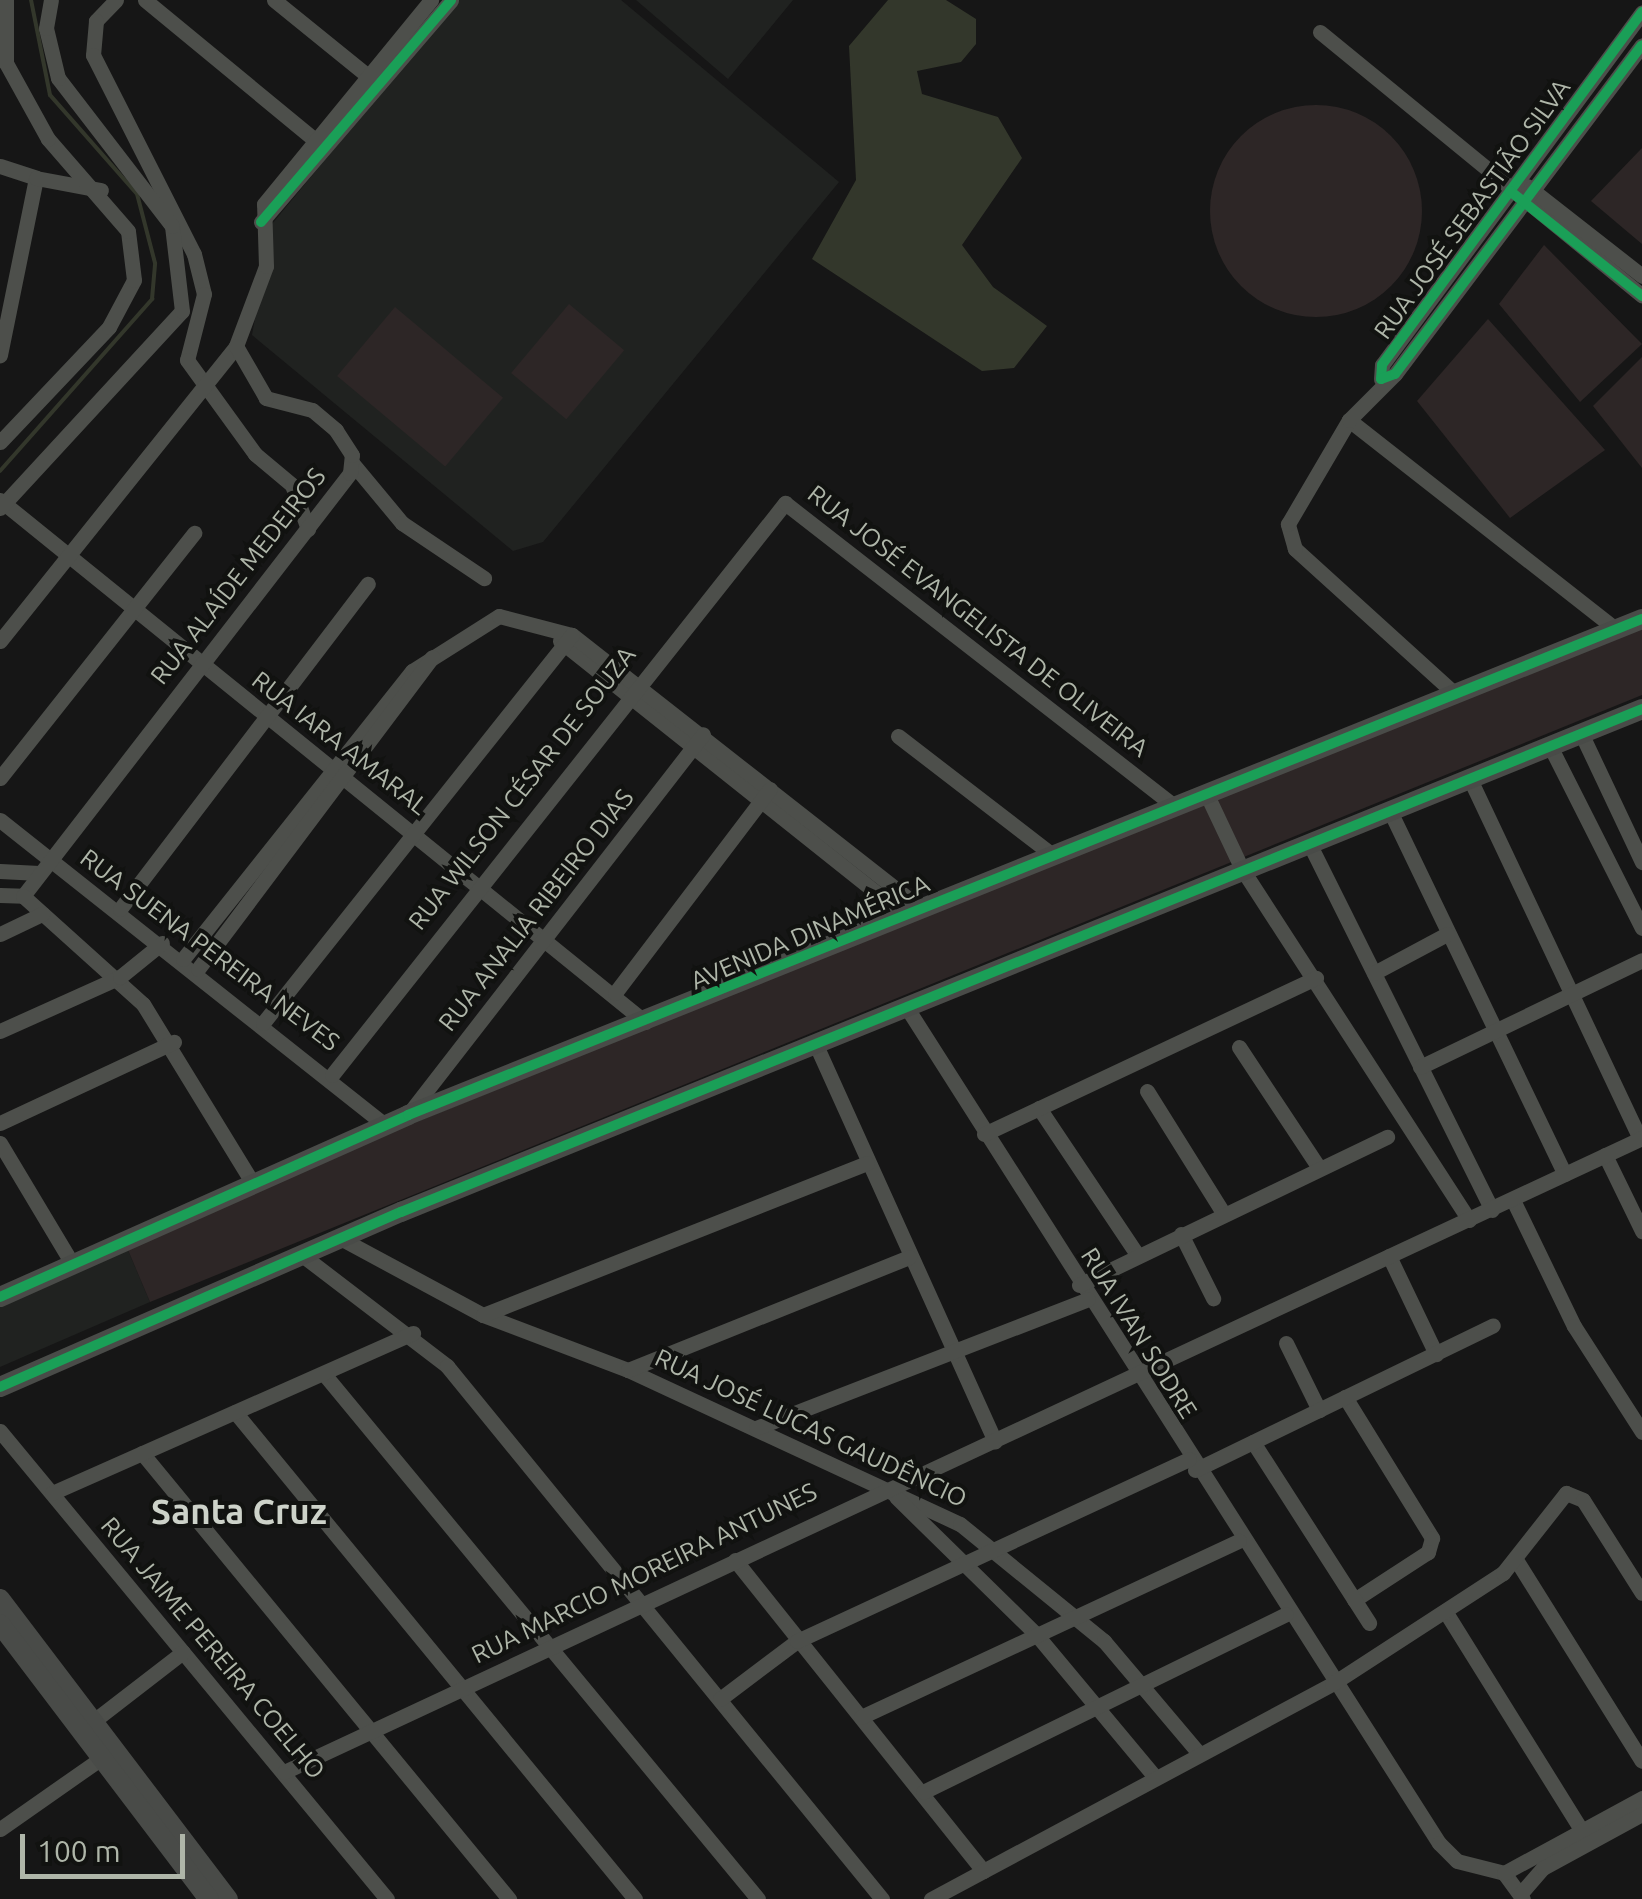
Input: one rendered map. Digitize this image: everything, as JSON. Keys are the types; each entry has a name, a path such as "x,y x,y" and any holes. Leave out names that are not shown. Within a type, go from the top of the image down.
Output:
{"main road":[{"name":"AVENIDA DINAMÉRICA","path":"0,1297 385,1125 1050,854 1207,795 1642,619"},
{"path":"0,1387 340,1238 1642,709"},
{"path":"0,1600 90,1723 228,1899"},
{"path":"0,1624 210,1899"}],"street":[{"path":"0,442 126,304 134,280 128,231 102,190 48,139 3,64 6,0"},
{"path":"1,504 182,312 172,226 58,78 46,28 51,0"},
{"path":"116,0 96,21 93,55 194,254 204,294 187,360 201,388 292,484 308,530"},
{"path":"145,0 323,146"},
{"path":"274,0 368,76"},
{"path":"323,146 368,76 426,6 451,0"},
{"path":"0,641 236,346 266,266 261,222 323,146 426,6"},
{"name":"RUA JOSÉ SEBASTIÃO SILVA","path":"1479,248 1515,185 1637,31 1642,12"},
{"path":"1320,32 1515,185 1642,296"},
{"name":"RUA JOSÉ SEBASTIÃO SILVA","path":"1454,693 1295,550 1288,524 1349,420 1479,248 1528,196 1642,45"},
{"path":"0,166 36,178 102,190"},
{"path":"0,355 36,178"},
{"path":"1528,196 1642,276"},
{"name":"RUA ALAÍDE MEDEIROS","path":"23,896 199,665 308,530 346,480 353,464 318,414 266,398 236,346"},
{"path":"1349,420 1616,630"},
{"path":"353,464 364,483 402,524 484,578"},
{"path":"346,480 364,483"},
{"name":"RUA IARA AMARAL","path":"1,504 131,613 480,883 645,1022"},
{"name":"RUA JOSÉ EVANGELISTA DE OLIVEIRA","path":"754,534 779,505 792,505 1174,807"},
{"path":"0,778 194,533"},
{"name":"RUA WILSON CÉSAR DE SOUZA","path":"332,1075 754,534"},
{"path":"120,909 368,584"},
{"path":"198,969 339,775 432,656 499,616 553,629 768,792 913,911"},
{"path":"263,1023 412,830 568,641"},
{"path":"1581,733 1640,852"},
{"path":"898,736 1050,854"},
{"name":"RUA ANALIA RIBEIRO DIAS","path":"408,1116 699,740"},
{"path":"1548,744 1642,928"},
{"path":"184,958 339,775"},
{"path":"1469,777 1641,1138"},
{"path":"615,993 768,792"},
{"path":"1207,795 1242,869 1469,1220"},
{"path":"1388,809 1491,1031 1564,1174"},
{"name":"RUA SUENA PEREIRA NEVES","path":"0,820 44,866 120,909 332,1075 385,1125"},
{"path":"1310,843 1492,1210"},
{"path":"0,871 44,866"},
{"path":"0,895 23,896 120,978 174,1042 254,1185"},
{"path":"0,934 42,914"},
{"path":"1374,973 1447,934"},
{"path":"0,1031 120,978 162,943"},
{"path":"1420,1067 1642,960"},
{"path":"984,1134 1316,978"},
{"name":"RUA IVAN SODRE","path":"907,1008 1332,1684"},
{"path":"0,1122 174,1042"},
{"path":"816,1045 995,1441"},
{"path":"1239,1047 1319,1168"},
{"path":"1147,1090 1224,1214"},
{"path":"1038,1108 1138,1256"},
{"path":"756,1428 954,1351 1084,1292 1138,1256 1181,1234 1387,1137"},
{"name":"RUA MARCIO MOREIRA ANTUNES","path":"284,1772 735,1560 876,1488 995,1441 1641,1138"},
{"path":"0,1142 73,1265"},
{"path":"1605,1155 1642,1231"},
{"path":"483,1315 867,1163"},
{"path":"1513,1200 1574,1326 1642,1432"},
{"path":"1181,1234 1212,1298"},
{"name":"RUA JOSÉ LUCAS GAUDÊNCIO","path":"340,1238 483,1315 628,1370 756,1428 991,1546 1113,1650 1135,1683 1197,1752"},
{"path":"302,1255 413,1333 642,1604 882,1899"},
{"path":"1389,1256 1436,1354"},
{"path":"628,1370 909,1258"},
{"path":"720,1699 797,1641 961,1560 1253,1442 1494,1325"},
{"path":"52,1493 413,1333"},
{"path":"1286,1343 1319,1410"},
{"path":"324,1374 553,1646 758,1899"},
{"path":"1345,1397 1432,1538 1428,1552 1354,1600"},
{"path":"234,1412 635,1899"},
{"name":"RUA JAIME PEREIRA COELHO","path":"0,1431 387,1899"},
{"path":"1253,1442 1369,1623"},
{"path":"142,1453 509,1899"},
{"path":"931,1899 1197,1752 1332,1684 1445,1611 1515,1558 1566,1494 1583,1500 1642,1593"},
{"path":"895,1496 1034,1633 1154,1776"},
{"path":"861,1717 1034,1633 1239,1541"},
{"path":"1515,1558 1642,1762"},
{"path":"735,1560 983,1871"},
{"path":"1445,1611 1582,1831"},
{"path":"923,1792 1095,1707 1135,1683 1286,1614"},
{"path":"90,1723 183,1652"},
{"path":"1332,1684 1448,1854 1504,1873 1522,1896 1543,1868 1642,1814"},
{"path":"0,1829 100,1759"},
{"path":"1504,1873 1642,1798"}],"shaded area":[{"path":"457,0 621,0 839,182 543,542 513,551 252,335 272,224"},
{"path":"636,0 793,0 728,79"},
{"path":"888,0 946,0 976,19 976,44 961,62 917,71 922,94 998,117 1022,158 962,245 993,287 1047,326 1014,368 982,371 812,259 856,180 849,46"},
{"path":"1316,105 1356,113 1391,136 1414,171 1422,211 1414,251 1391,286 1356,309 1316,317 1276,309 1241,286 1218,251 1210,211 1218,171 1241,136 1276,113"},
{"path":"1642,148 1642,244 1591,201"},
{"path":"1544,245 1642,344 1580,402 1499,304"},
{"path":"569,304 624,350 566,419 511,373"},
{"path":"395,307 503,398 445,467 337,376"},
{"path":"1488,319 1605,450 1510,518 1417,401"},
{"path":"1642,357 1642,468 1593,406"},
{"path":"1642,622 1642,695 150,1302 128,1250 353,1148"},
{"path":"128,1250 150,1302 0,1367 0,1305"}],"waterway":[{"path":"0,471 152,299 155,263 137,194 50,95 31,0"}],"cycle path":[{"path":"261,222 451,0"},
{"path":"1642,12 1382,365 1381,379 1395,374 1642,45"},
{"path":"1510,191 1642,296"},
{"path":"0,1297 408,1115 1642,619"},
{"path":"0,1387 401,1212 1642,709"}],"district":[{"name":"Santa Cruz","path":"239,1511"}]}
